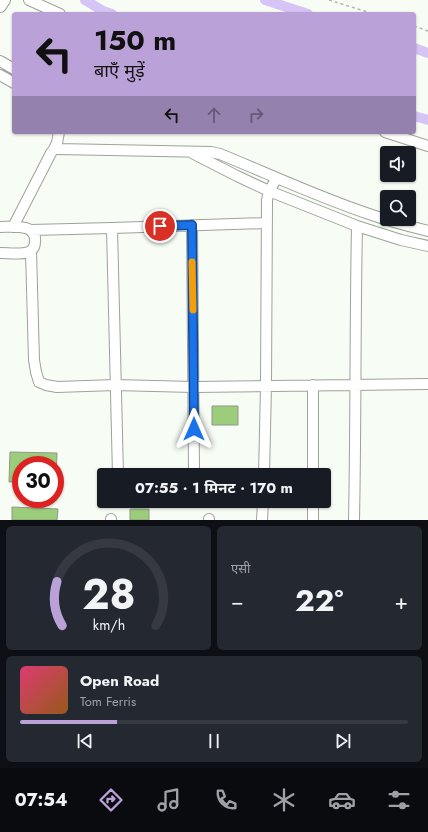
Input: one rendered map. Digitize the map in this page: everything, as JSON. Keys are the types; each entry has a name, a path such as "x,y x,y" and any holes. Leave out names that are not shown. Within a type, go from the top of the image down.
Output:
{"street":[{"path":"0,6 4,0"},
{"path":"29,0 56,12"},
{"path":"0,61 12,68"},
{"path":"0,75 12,82"},
{"path":"13,227 57,143 59,134"},
{"path":"390,134 428,146"},
{"path":"54,149 211,152 220,154 368,214 428,231"},
{"path":"190,152 269,191 357,226 401,240 428,246"},
{"path":"264,468 267,200 269,191 277,178"},
{"path":"0,227 28,228 31,230 267,223"},
{"path":"192,225 194,468"},
{"path":"354,520 357,226"},
{"path":"112,228 118,468"},
{"path":"31,230 36,239 34,248 31,251 34,360 39,382 46,385 57,387 115,385 193,387 428,384"},
{"path":"0,253 31,251"},
{"path":"313,385 313,468"},
{"path":"262,520 263,508"},
{"path":"313,508 313,520"}],"path":[{"path":"329,0 368,12"},
{"path":"416,27 428,31"}],"building":[{"path":"212,406 238,406 238,425 212,425"},
{"path":"10,452 57,453 57,456 12,456 12,482 9,482"},
{"path":"12,508 58,509 57,520 12,520"},
{"path":"130,509 149,509 149,520 130,520"}],"waterway":[{"path":"85,0 106,12"},
{"path":"265,0 302,12"},
{"path":"416,49 428,53"},
{"path":"416,117 428,120"}],"slow traffic":[{"path":"192,262 193,310"}],"route":[{"path":"160,226 192,225 194,429"}]}
